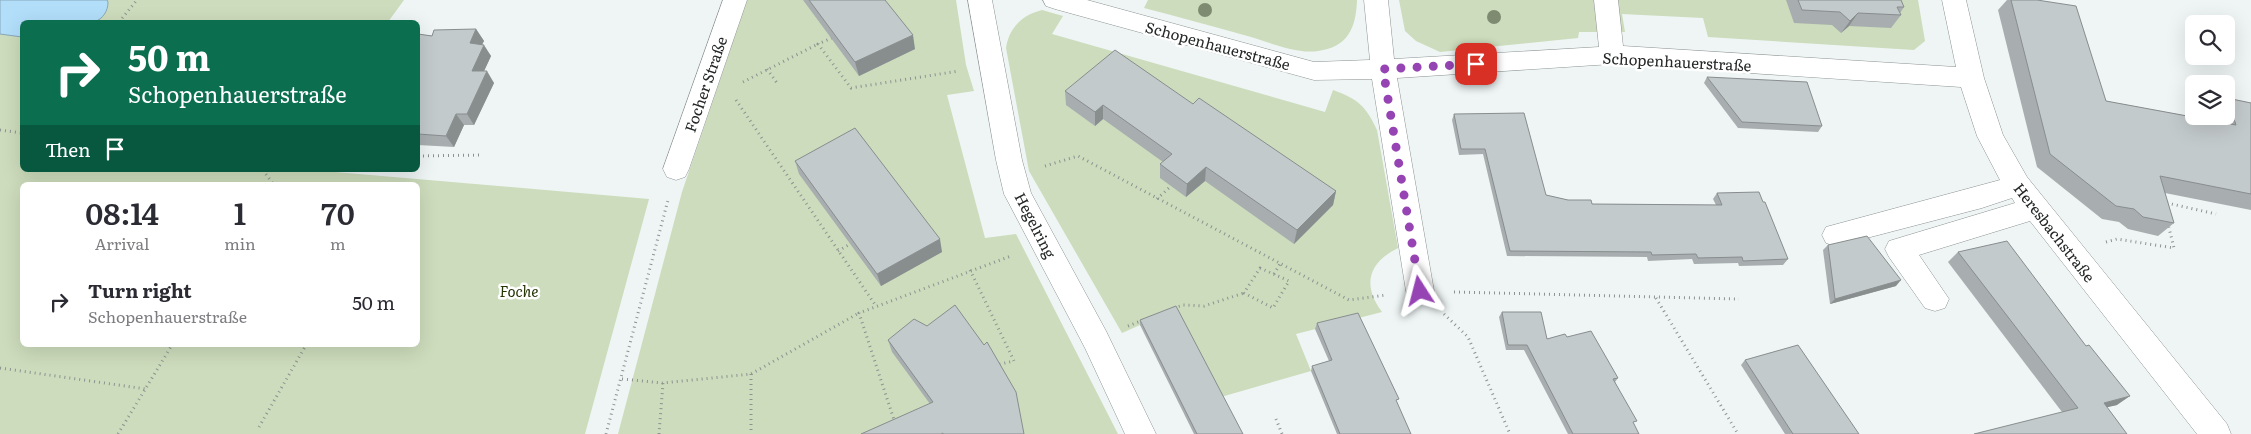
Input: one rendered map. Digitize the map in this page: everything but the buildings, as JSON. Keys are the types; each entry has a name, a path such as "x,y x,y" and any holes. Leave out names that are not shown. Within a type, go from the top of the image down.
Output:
{"street":[{"name":"Focher Straße","path":"676,169 696,107 735,0"},
{"name":"Hegelring","path":"980,0 1018,194 1096,340 1141,434"},
{"name":"Schopenhauerstraße","path":"1055,0 1314,71 1333,72 1612,55 1971,78"},
{"path":"1376,0 1383,69 1420,291"},
{"path":"1606,0 1612,55"},
{"name":"Heresbachstraße","path":"1954,0 1971,78 1990,136 2017,185 2216,434"},
{"path":"1836,235 2017,185"},
{"path":"1935,299 1899,249 2035,208"}],"path":[{"path":"121,20 137,0"},
{"path":"696,107 767,69 832,38"},
{"path":"818,44 851,88 992,66"},
{"path":"767,69 777,83"},
{"path":"729,89 876,306"},
{"path":"0,130 20,132"},
{"path":"420,156 482,155"},
{"path":"1014,178 1078,156 1350,300 1420,291 1739,299"},
{"path":"606,434 676,169"},
{"path":"1157,199 1171,186"},
{"path":"2165,212 2162,202 2216,214"},
{"path":"2070,252 2117,239 2174,248 2167,221"},
{"path":"838,251 850,244"},
{"path":"622,379 663,383 750,374 858,313 970,270 1045,245"},
{"path":"1274,274 1280,264"},
{"path":"1165,312 1183,305 1204,306 1244,293 1260,268 1289,281 1273,308 1244,293"},
{"path":"970,270 1014,361 996,365"},
{"path":"1420,291 1468,336 1510,434"},
{"path":"1656,298 1738,434"},
{"path":"858,313 895,425"},
{"path":"1096,340 1147,318"},
{"path":"118,434 171,347"},
{"path":"259,426 305,347"},
{"path":"0,368 146,389"},
{"path":"750,374 751,434"},
{"path":"658,434 663,383"},
{"path":"1276,419 1282,434"}],"green space":[{"name":"Foche","path":"0,0 404,0 389,20 20,20 20,172 335,172 649,199 585,434 0,434"},
{"path":"747,0 956,0 966,65 974,91 947,95 985,238 1016,234 1118,434 618,434 682,192"},
{"path":"1148,0 1357,0 1355,19 1343,40 1328,49 1310,52 1284,47 1144,8"},
{"path":"1399,0 1918,0 1925,41 1914,50 1708,37 1703,18 1622,14 1625,32 1579,32 1578,38 1440,52 1416,41 1405,31"},
{"path":"1042,10 1063,16 1052,34 1325,112 1333,90 1360,104 1369,115 1377,130 1398,248 1380,261 1374,268 1371,276 1372,293 1382,312 1296,334 1311,371 1221,397 1140,325 1122,333 1029,171 1006,48 1010,34 1018,23 1028,15"}],"water":[{"path":"0,0 107,0 108,2 104,14 98,20 20,20 20,37 0,34"}],"route":[{"path":"1420,291 1383,69 1476,64"}]}
